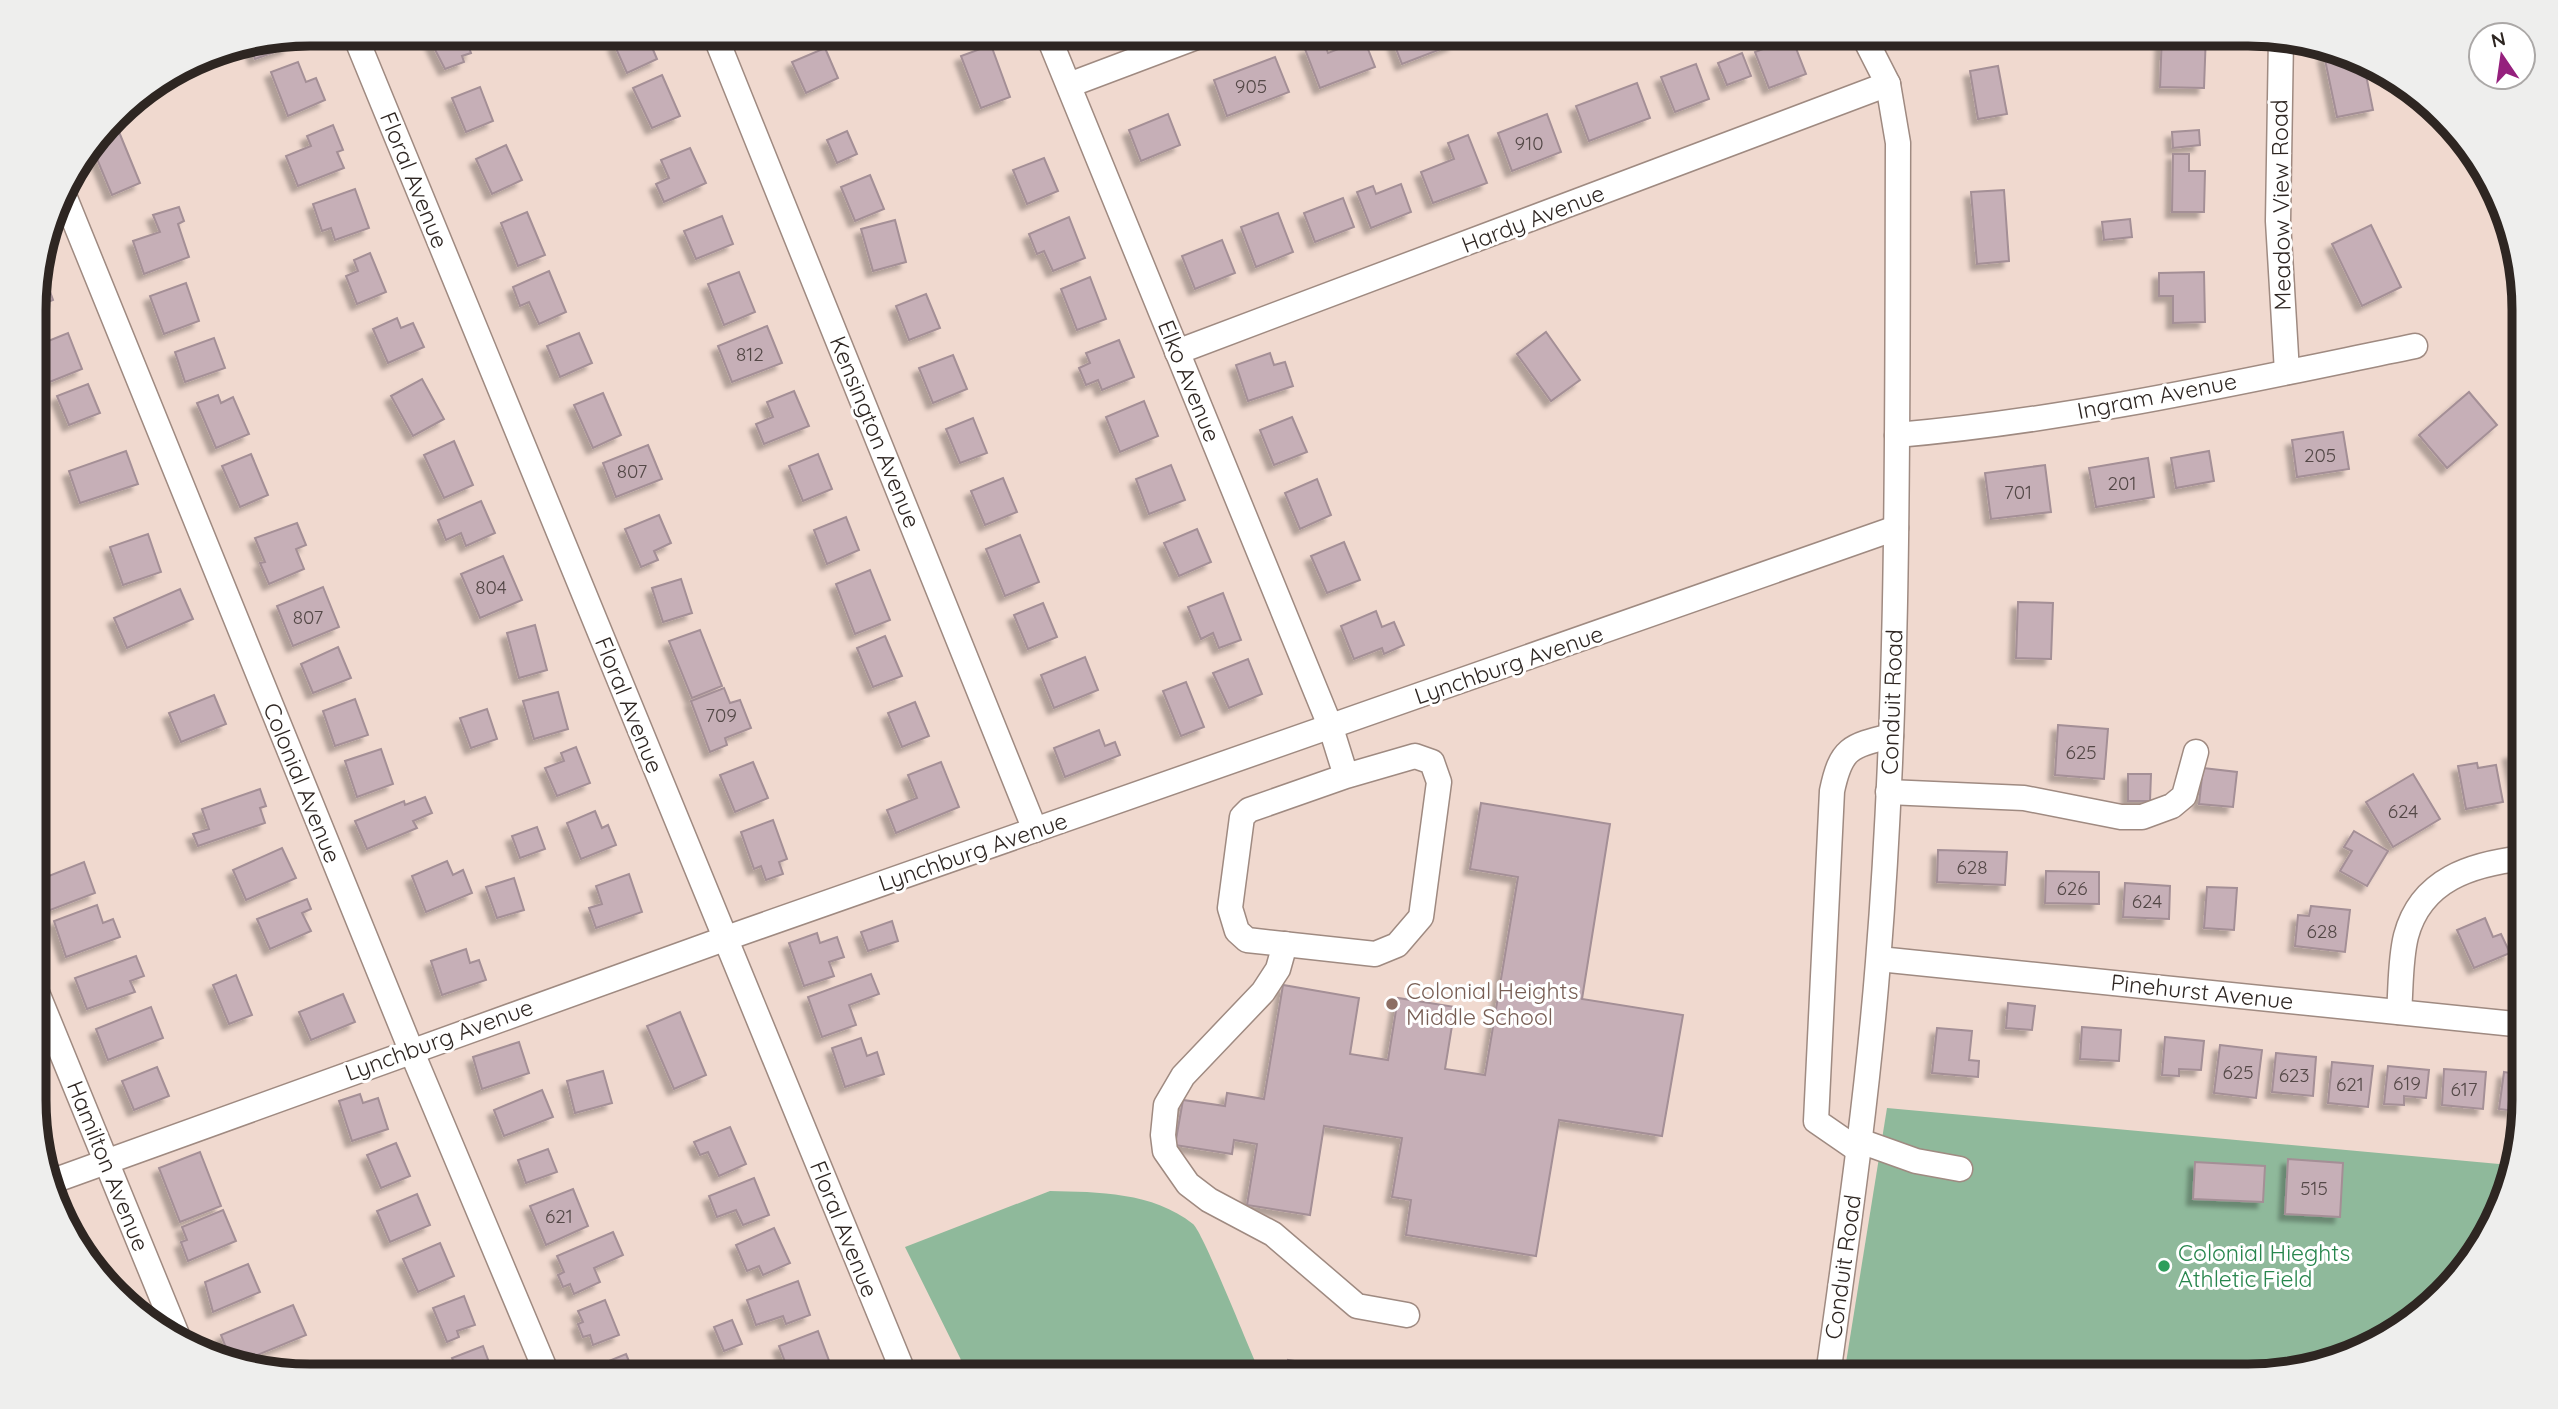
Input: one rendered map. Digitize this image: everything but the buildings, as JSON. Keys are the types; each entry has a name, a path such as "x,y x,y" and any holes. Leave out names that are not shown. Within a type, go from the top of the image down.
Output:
{"street":[{"name":"Floral Avenue","path":"359,46 900,1364"},
{"name":"Kensington Avenue","path":"720,46 1035,830"},
{"name":"Elko Avenue","path":"1052,46 1331,728 1346,776"},
{"path":"1069,85 1172,46"},
{"name":"Conduit Road","path":"1829,1364 1859,1146 1879,960 1891,736 1896,528 1898,143 1888,85 1869,46"},
{"name":"Meadow View Road","path":"2281,48 2278,221 2287,372"},
{"name":"Hardy Avenue","path":"1177,352 1888,85"},
{"name":"Colonial Avenue","path":"68,204 411,1050 543,1364"},
{"name":"Ingram Avenue","path":"1897,435 1976,428 2114,406 2415,346"},
{"name":"Lynchburg Avenue","path":"57,1179 724,938 1331,728 1896,528"},
{"path":"1891,736 1859,744 1838,763 1832,791 1816,1121 1859,1146 1960,1169"},
{"path":"1888,792 2024,798 2121,817 2142,817 2172,806 2184,796 2196,752"},
{"path":"1415,756 1432,762 1439,782 1421,917 1397,945 1375,954 1247,940 1231,921 1230,908 1242,817 1249,810 1346,776 1415,756"},
{"path":"2399,1012 2406,937 2414,916 2431,891 2447,877 2472,867 2512,860"},
{"path":"1285,944 1278,969 1263,992 1177,1085 1166,1105 1163,1135 1165,1151 1188,1184 1209,1200 1273,1234 1357,1306 1406,1315"},
{"name":"Pinehurst Avenue","path":"1879,960 2512,1024"},
{"name":"Hamilton Avenue","path":"46,1014 173,1326"}],"green space":[{"name":"Colonial Hieghts Athletic Field","path":"1887,1108 2505,1165 2499,1185 2477,1232 2447,1274 2423,1298 2395,1319 2334,1350 2283,1361 2249,1364 1846,1364"},
{"path":"1050,1191 1106,1193 1161,1205 1193,1224 1198,1232 1256,1364 963,1364 905,1247"}],"place":[{"name":"Colonial Heights Middle School","path":"1392,1004"},
{"name":"Colonial Hieghts Athletic Field","path":"2164,1266"}]}
